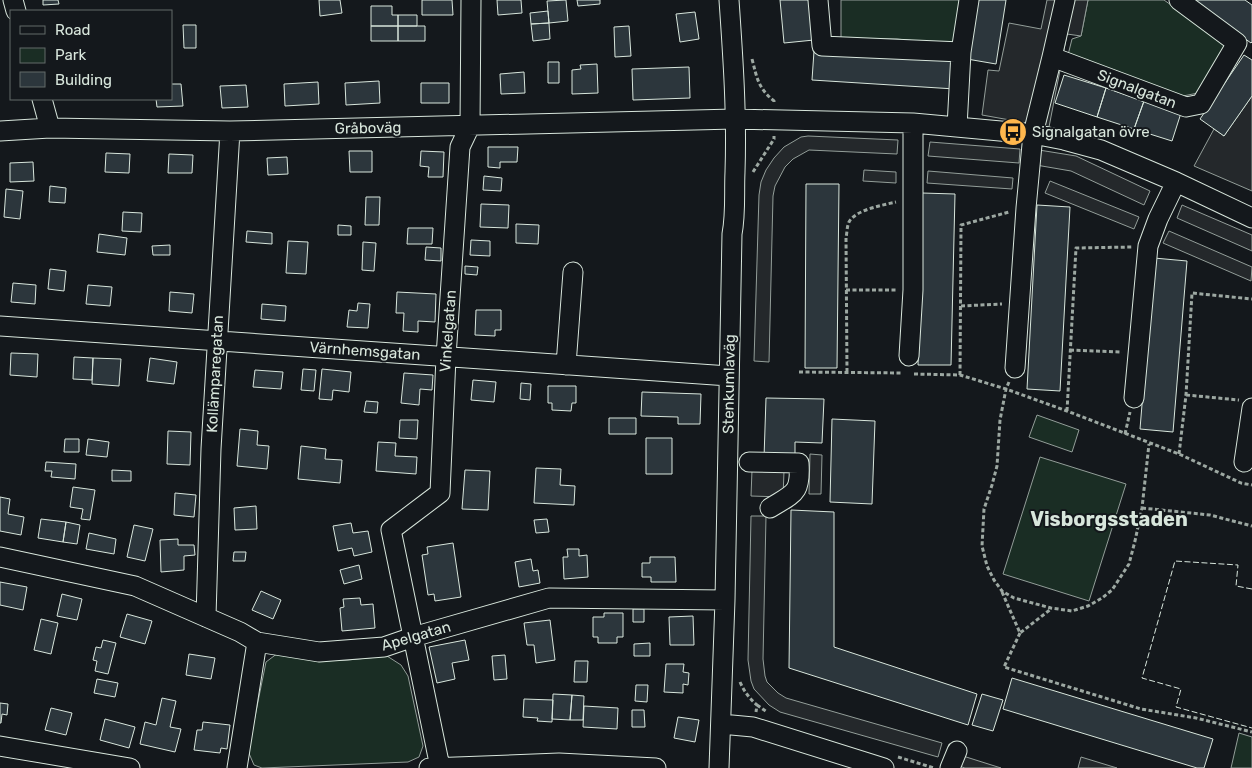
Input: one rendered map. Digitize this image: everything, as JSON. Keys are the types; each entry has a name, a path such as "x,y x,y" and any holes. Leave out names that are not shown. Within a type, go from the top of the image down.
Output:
{"street":[{"name":"Vinkelgatan","path":"414,636 391,530 440,493 446,357 460,147 470,126 471,0"},
{"name":"Stenkumlaväg","path":"719,768 725,600 732,234 735,217 734,62 729,0"},
{"path":"818,0 822,46 961,52"},
{"path":"957,127 961,52 969,0"},
{"path":"1016,368 1026,208 1034,134 1064,0"},
{"name":"Signalgatan","path":"1052,57 1186,108 1201,104 1237,43 1179,0"},
{"path":"42,100 50,128"},
{"name":"Gråboväg","path":"0,131 50,128 230,131 735,119"},
{"path":"735,119 913,123 1034,134 1101,150 1176,182 1252,218"},
{"path":"909,356 913,290 913,123"},
{"name":"Kollämparegatan","path":"206,617 211,449 230,131"},
{"path":"1134,398 1148,246 1158,219 1176,182"},
{"path":"566,366 572,272"},
{"name":"Värnhemsgatan","path":"0,326 729,376"},
{"path":"1244,462 1247,404"},
{"path":"749,462 799,463 800,477 798,487 791,495 770,508"},
{"name":"Apelgatan","path":"0,557 135,586 240,632 257,642 319,652 384,647 414,636 549,598 725,600"},
{"path":"414,636 440,767"},
{"path":"237,768 257,642"},
{"path":"721,724 753,727 884,768"},
{"path":"0,746 130,768"},
{"path":"428,768 559,763 656,768"}],"path":[{"path":"847,372 846,238 849,222 867,210 913,198"},
{"path":"960,375 961,225 1026,208"},
{"path":"1067,411 1076,248 1148,246"},
{"path":"846,290 913,290"},
{"path":"1179,454 1186,395 1192,294 1252,299"},
{"path":"961,306 1020,303"},
{"path":"1070,350 1137,352"},
{"path":"798,372 960,375 1067,411 1179,454 1241,483 1252,485"},
{"path":"1006,389 1000,420 997,466 984,509 982,546 987,566 1002,591 1020,632"},
{"path":"1186,395 1247,404"},
{"path":"1002,591 1014,598 1051,608 1072,611 1088,606 1112,590 1129,564 1142,508 1149,444"},
{"path":"1142,508 1210,515 1252,526"},
{"path":"1051,608 1020,632 1004,667 1140,709 1196,718 1252,732"}],"green space":[{"path":"841,0 962,0 955,45 897,39 841,39"},
{"path":"1088,0 1164,0 1227,45 1198,93 1183,96 1068,55 1072,39 1081,36"},
{"path":"1037,415 1079,430 1072,452 1029,437"},
{"path":"1040,457 1126,484 1089,601 1003,574"},
{"path":"278,653 318,661 387,656 401,665 408,676 423,746 419,757 408,762 262,768 254,765 248,751 266,662"},
{"path":"1239,733 1252,737 1252,768 1231,768"}],"shaded area":[{"path":"1047,0 1088,0 1081,36 1067,34 1049,127 982,115 988,70 999,71 1009,23 1041,29"},
{"path":"1252,96 1252,191 1194,166 1214,129 1224,136"},
{"path":"801,137 898,140 897,154 809,150 793,159 785,167 775,186 773,196 769,362 754,361 761,182 766,170 784,147"},
{"path":"930,142 1020,149 1019,163 928,156"},
{"path":"1039,150 1076,156 1150,191 1144,205 1071,171 1036,165"},
{"path":"864,170 896,172 896,183 863,181"},
{"path":"928,171 1013,178 1012,189 927,183"},
{"path":"1050,181 1139,217 1134,229 1045,193"},
{"path":"1182,205 1252,235 1252,251 1177,218"},
{"path":"1169,231 1252,267 1251,281 1163,243"},
{"path":"810,454 822,455 821,494 809,494"},
{"path":"752,470 784,471 783,497 751,496"},
{"path":"751,516 766,516 763,659 767,682 786,698 942,743 938,757 780,712 769,705 754,689 748,660"},
{"path":"963,756 1001,768 965,768 959,766"},
{"path":"1081,757 1117,768 1078,768"}],"building":[{"path":"43,0 58,0 59,4 43,5"},
{"path":"319,0 340,0 342,13 320,16"},
{"path":"422,0 452,0 453,15 422,15"},
{"path":"497,0 521,0 522,13 498,15"},
{"path":"566,0 568,21 549,23 547,1"},
{"path":"577,0 600,0 600,4 578,6"},
{"path":"780,0 810,0 814,40 784,43"},
{"path":"976,0 1006,0 996,64 967,59"},
{"path":"1191,0 1245,0 1252,5 1252,42 1251,43"},
{"path":"371,6 392,6 392,15 398,15 398,26 371,26"},
{"path":"548,11 549,23 531,24 530,13"},
{"path":"695,12 699,39 680,42 676,14"},
{"path":"398,15 417,15 417,26 398,26"},
{"path":"549,23 550,39 533,41 531,24"},
{"path":"183,25 196,25 196,48 184,48"},
{"path":"371,26 398,26 398,41 371,41"},
{"path":"398,26 425,26 425,41 398,41"},
{"path":"629,26 631,56 615,57 614,27"},
{"path":"814,51 956,60 955,89 812,80"},
{"path":"1244,55 1252,60 1252,96 1224,136 1200,119"},
{"path":"548,62 559,62 559,83 548,83"},
{"path":"597,64 598,93 572,94 572,70 581,69 580,65"},
{"path":"689,67 690,98 633,100 632,69"},
{"path":"524,72 525,93 501,94 500,74"},
{"path":"1064,75 1106,88 1097,117 1055,103"},
{"path":"379,81 380,103 346,105 345,83"},
{"path":"318,82 319,104 285,106 284,84"},
{"path":"421,83 449,83 449,103 421,103"},
{"path":"172,84 181,84 183,106 157,107 156,100 172,100"},
{"path":"246,85 248,107 222,108 220,86"},
{"path":"1106,88 1144,101 1134,129 1097,117"},
{"path":"1144,101 1181,113 1172,141 1134,129"},
{"path":"488,147 518,147 517,162 500,162 500,168 488,167"},
{"path":"349,151 372,151 372,172 350,172"},
{"path":"421,151 444,152 443,177 428,177 429,167 420,166"},
{"path":"106,153 130,154 129,173 105,172"},
{"path":"169,154 193,155 192,173 168,173"},
{"path":"287,157 288,174 268,175 267,158"},
{"path":"33,162 34,181 10,182 10,163"},
{"path":"484,176 502,178 501,191 483,190"},
{"path":"806,184 839,184 837,368 805,368"},
{"path":"50,186 66,188 65,203 49,202"},
{"path":"6,189 23,191 20,219 4,217"},
{"path":"922,193 955,194 951,365 918,365"},
{"path":"366,197 380,197 379,225 365,225"},
{"path":"481,204 509,205 508,228 480,227"},
{"path":"1037,205 1070,207 1060,391 1027,389"},
{"path":"123,212 142,213 141,232 122,231"},
{"path":"516,224 539,225 538,244 516,243"},
{"path":"338,225 351,226 351,235 338,235"},
{"path":"408,228 433,228 432,244 407,244"},
{"path":"247,231 272,233 272,244 246,242"},
{"path":"99,234 127,238 125,255 97,252"},
{"path":"471,240 490,241 490,256 470,255"},
{"path":"288,241 308,242 306,274 286,273"},
{"path":"363,242 376,243 374,271 362,270"},
{"path":"170,245 170,255 153,255 152,246"},
{"path":"426,247 441,248 441,261 425,260"},
{"path":"1154,258 1187,261 1173,432 1140,429"},
{"path":"465,266 478,267 477,275 465,274"},
{"path":"50,269 66,271 64,291 48,289"},
{"path":"13,283 36,285 35,304 11,302"},
{"path":"88,285 112,287 110,306 86,304"},
{"path":"170,292 194,294 192,313 169,311"},
{"path":"397,292 436,294 435,322 418,321 418,332 403,331 404,313 396,313"},
{"path":"358,303 370,304 368,328 347,327 349,310 357,311"},
{"path":"262,304 286,306 285,321 261,319"},
{"path":"476,310 501,310 501,330 495,330 495,336 475,335"},
{"path":"11,353 38,354 37,377 10,375"},
{"path":"74,357 93,358 92,380 73,379"},
{"path":"93,358 121,359 119,386 92,384"},
{"path":"150,358 177,362 174,384 147,381"},
{"path":"303,369 316,370 314,391 301,390"},
{"path":"322,369 351,372 349,392 333,390 332,400 319,399"},
{"path":"255,370 283,372 281,389 253,387"},
{"path":"404,373 433,375 432,390 420,389 419,405 401,403"},
{"path":"473,380 496,382 494,402 471,400"},
{"path":"521,383 531,384 530,400 520,399"},
{"path":"548,386 576,386 576,403 572,403 571,411 552,410 552,403 548,403"},
{"path":"642,392 701,394 700,424 678,424 678,417 641,416"},
{"path":"766,398 824,399 822,443 795,442 795,459 764,458"},
{"path":"366,401 378,402 377,413 364,412"},
{"path":"609,418 636,418 636,434 609,434"},
{"path":"832,419 875,421 872,504 830,502"},
{"path":"400,420 418,420 417,439 399,438"},
{"path":"240,429 258,431 257,445 269,446 267,469 237,466"},
{"path":"168,431 191,432 190,465 167,464"},
{"path":"646,438 672,438 672,474 646,474"},
{"path":"65,439 79,439 79,452 64,452"},
{"path":"88,439 109,442 107,457 86,455"},
{"path":"378,442 396,443 395,456 417,457 416,474 376,471"},
{"path":"301,446 326,449 325,459 342,460 340,483 298,479"},
{"path":"46,462 76,464 75,479 51,477 52,471 45,471"},
{"path":"536,468 561,469 560,485 575,486 574,505 534,503"},
{"path":"112,470 131,471 131,481 112,481"},
{"path":"465,470 490,471 488,510 462,509"},
{"path":"73,487 95,490 90,520 81,519 83,509 70,507"},
{"path":"175,493 196,495 194,517 174,515"},
{"path":"0,497 10,499 8,514 24,517 21,535 0,531"},
{"path":"256,506 257,529 235,530 234,508"},
{"path":"791,510 834,512 834,647 977,694 968,725 789,668"},
{"path":"41,519 66,522 63,542 38,538"},
{"path":"547,519 549,532 536,533 534,520"},
{"path":"66,522 80,525 77,544 63,542"},
{"path":"351,523 353,533 368,531 372,552 354,556 352,548 338,551 333,526"},
{"path":"134,525 153,529 145,561 127,557"},
{"path":"89,533 116,539 114,554 86,549"},
{"path":"178,539 178,545 194,545 195,555 184,556 184,570 161,572 160,540"},
{"path":"453,543 461,597 435,601 434,594 428,595 422,555 428,554 427,547"},
{"path":"567,549 579,549 579,556 587,555 588,577 564,579 563,557 568,557"},
{"path":"234,552 246,552 245,561 233,561"},
{"path":"650,557 675,557 676,582 651,582 651,577 642,577 642,563 650,563"},
{"path":"531,559 533,571 538,570 540,583 519,587 515,562"},
{"path":"359,565 362,579 344,584 340,570"},
{"path":"0,582 27,587 23,610 0,605"},
{"path":"261,591 281,600 273,619 252,610"},
{"path":"62,594 82,599 77,620 57,616"},
{"path":"360,598 361,605 373,604 375,628 342,631 340,608 344,607 343,599"},
{"path":"633,609 644,609 644,622 633,622"},
{"path":"604,613 623,613 623,637 617,637 617,643 598,643 598,637 593,637 593,617 604,617"},
{"path":"127,614 152,621 145,644 120,637"},
{"path":"693,616 694,645 670,645 669,617"},
{"path":"41,619 58,623 51,654 34,650"},
{"path":"550,620 555,660 536,663 534,645 527,645 524,623"},
{"path":"103,640 116,643 108,674 95,671 97,661 93,660 96,647 101,648"},
{"path":"465,640 469,660 452,663 455,679 437,683 429,647"},
{"path":"650,643 650,656 634,656 634,644"},
{"path":"189,654 215,658 211,679 186,675"},
{"path":"505,655 507,679 494,680 492,656"},
{"path":"575,661 588,661 587,682 574,682"},
{"path":"666,664 684,664 683,672 689,673 688,685 683,684 683,693 664,692"},
{"path":"1012,678 1213,739 1204,768 1197,768 1003,709"},
{"path":"97,679 118,683 115,697 94,693"},
{"path":"636,685 648,685 647,702 635,701"},
{"path":"553,694 572,695 570,720 552,719"},
{"path":"982,694 1003,700 993,731 972,725"},
{"path":"572,695 584,696 583,720 570,720"},
{"path":"162,698 176,701 170,727 181,729 175,752 140,744 145,722 156,725"},
{"path":"524,699 553,700 552,722 537,721 538,718 523,717"},
{"path":"0,703 8,704 7,715 2,714 1,723 0,723"},
{"path":"584,706 618,708 617,729 583,727"},
{"path":"51,708 72,713 66,735 45,730"},
{"path":"632,710 644,710 645,727 632,727"},
{"path":"678,717 699,720 695,742 674,738"},
{"path":"105,719 135,727 129,748 100,740"},
{"path":"203,722 230,725 227,749 221,748 220,753 194,750 197,730 202,730"}],"fence":[{"path":"1252,589 1236,586 1238,565 1175,561 1142,678 1181,689 1176,707 1252,728"}],"place":[{"name":"Signalgatan övre","path":"1013,132"}],"district":[{"name":"Visborgsstaden","path":"1109,519"}]}
